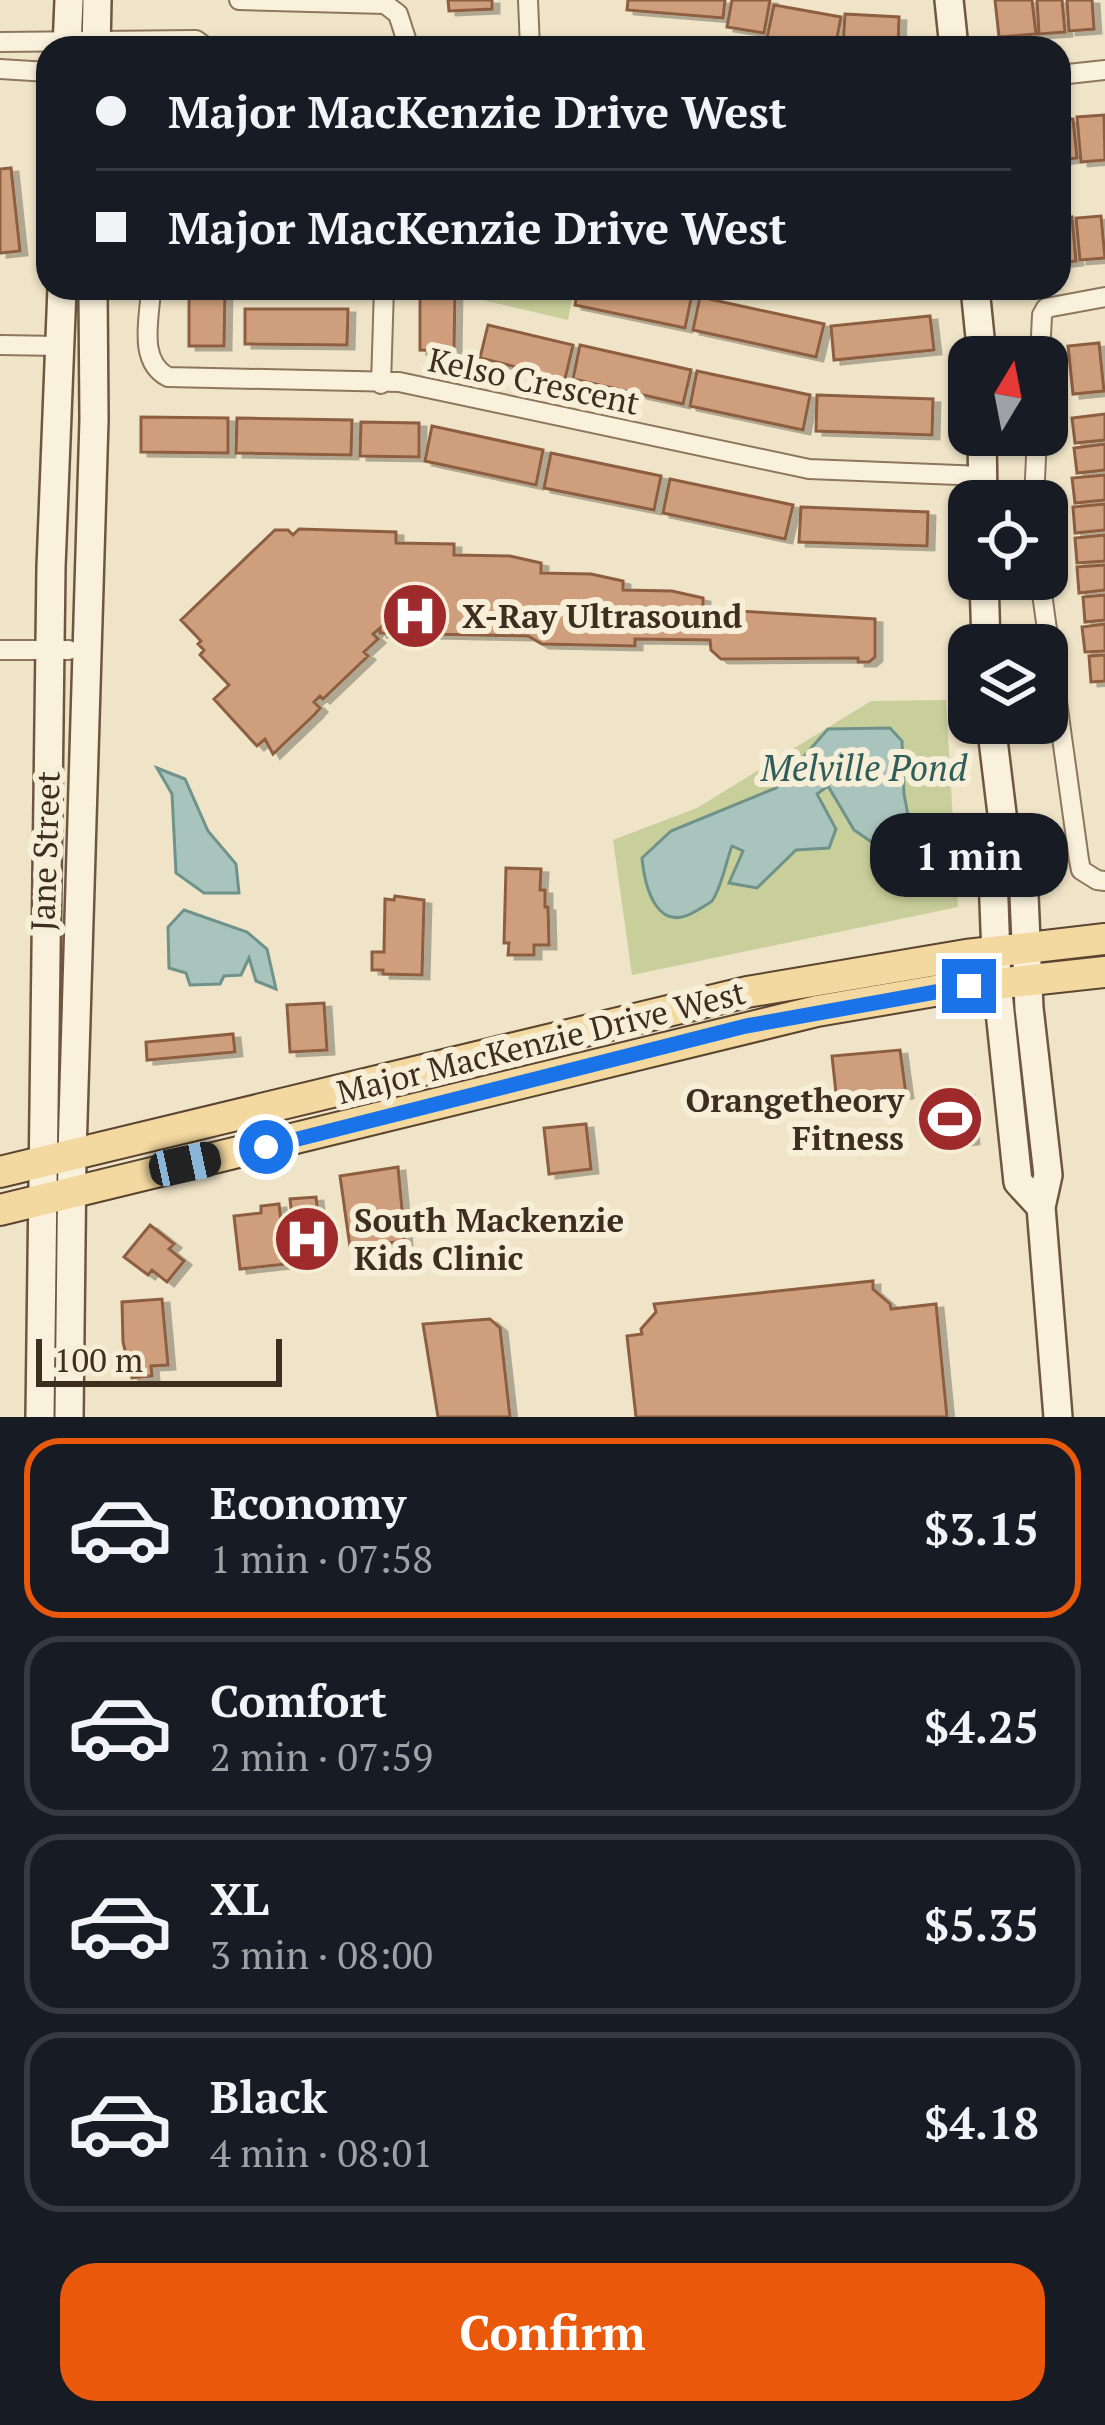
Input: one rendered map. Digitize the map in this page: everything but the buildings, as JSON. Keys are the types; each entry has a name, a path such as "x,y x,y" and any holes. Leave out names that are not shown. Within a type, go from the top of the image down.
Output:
{"main road":[{"path":"69,0 79,36"},
{"path":"85,36 97,0"},
{"path":"950,0 953,36"},
{"name":"Jane Street","path":"61,300 58,1157 74,1190 69,1417"},
{"name":"Jane Street","path":"40,1417 42,1200 58,1157 92,525 93,300"},
{"path":"977,300 980,336"},
{"path":"993,744 1006,855 1023,873 1029,947 1012,981"},
{"path":"1006,855 993,875 996,950 1012,981 1048,1175 1041,1207 1058,1417"},
{"name":"Major MacKenzie Drive West","path":"0,1172 747,992 996,950 1105,939"},
{"name":"Major MacKenzie Drive West","path":"0,1210 746,1026 1012,981 1105,972"}],"street":[{"path":"239,0 385,4 398,14 405,36"},
{"path":"528,0 530,36"},
{"path":"0,41 36,43"},
{"path":"0,68 36,71"},
{"path":"1071,74 1105,70"},
{"path":"1043,336 1046,308 1105,297"},
{"name":"Kelso Crescent","path":"150,300 148,350 158,373 168,377 399,382 809,470 948,484"},
{"path":"381,384 384,300"},
{"path":"0,345 59,346"},
{"path":"1043,600 1081,870 1105,881"},
{"path":"0,650 60,650"}],"green space":[{"path":"482,300 572,300 568,320"},
{"path":"946,700 958,907 632,975 613,840 697,808 871,701"}],"water":[{"name":"Melville Pond","path":"890,728 902,741 904,794 919,873 901,870 895,858 854,830 828,786 817,794 836,829 829,848 796,850 757,888 729,883 743,851 732,846 712,901 683,917 663,913 656,905 642,858 671,831 776,788 828,729"},
{"path":"157,768 185,779 208,831 236,864 239,893 204,893 176,873 172,794"},
{"path":"184,910 247,932 267,949 276,989 256,981 249,958 241,975 224,976 220,984 190,985 186,973 169,968 168,927"}],"place":[{"name":"X-Ray Ultrasound","path":"415,616"},
{"name":"Orangetheory Fitness","path":"950,1119"},
{"name":"South Mackenzie Kids Clinic","path":"307,1239"}],"route":[{"path":"266,1147 746,1026 969,986"}]}
